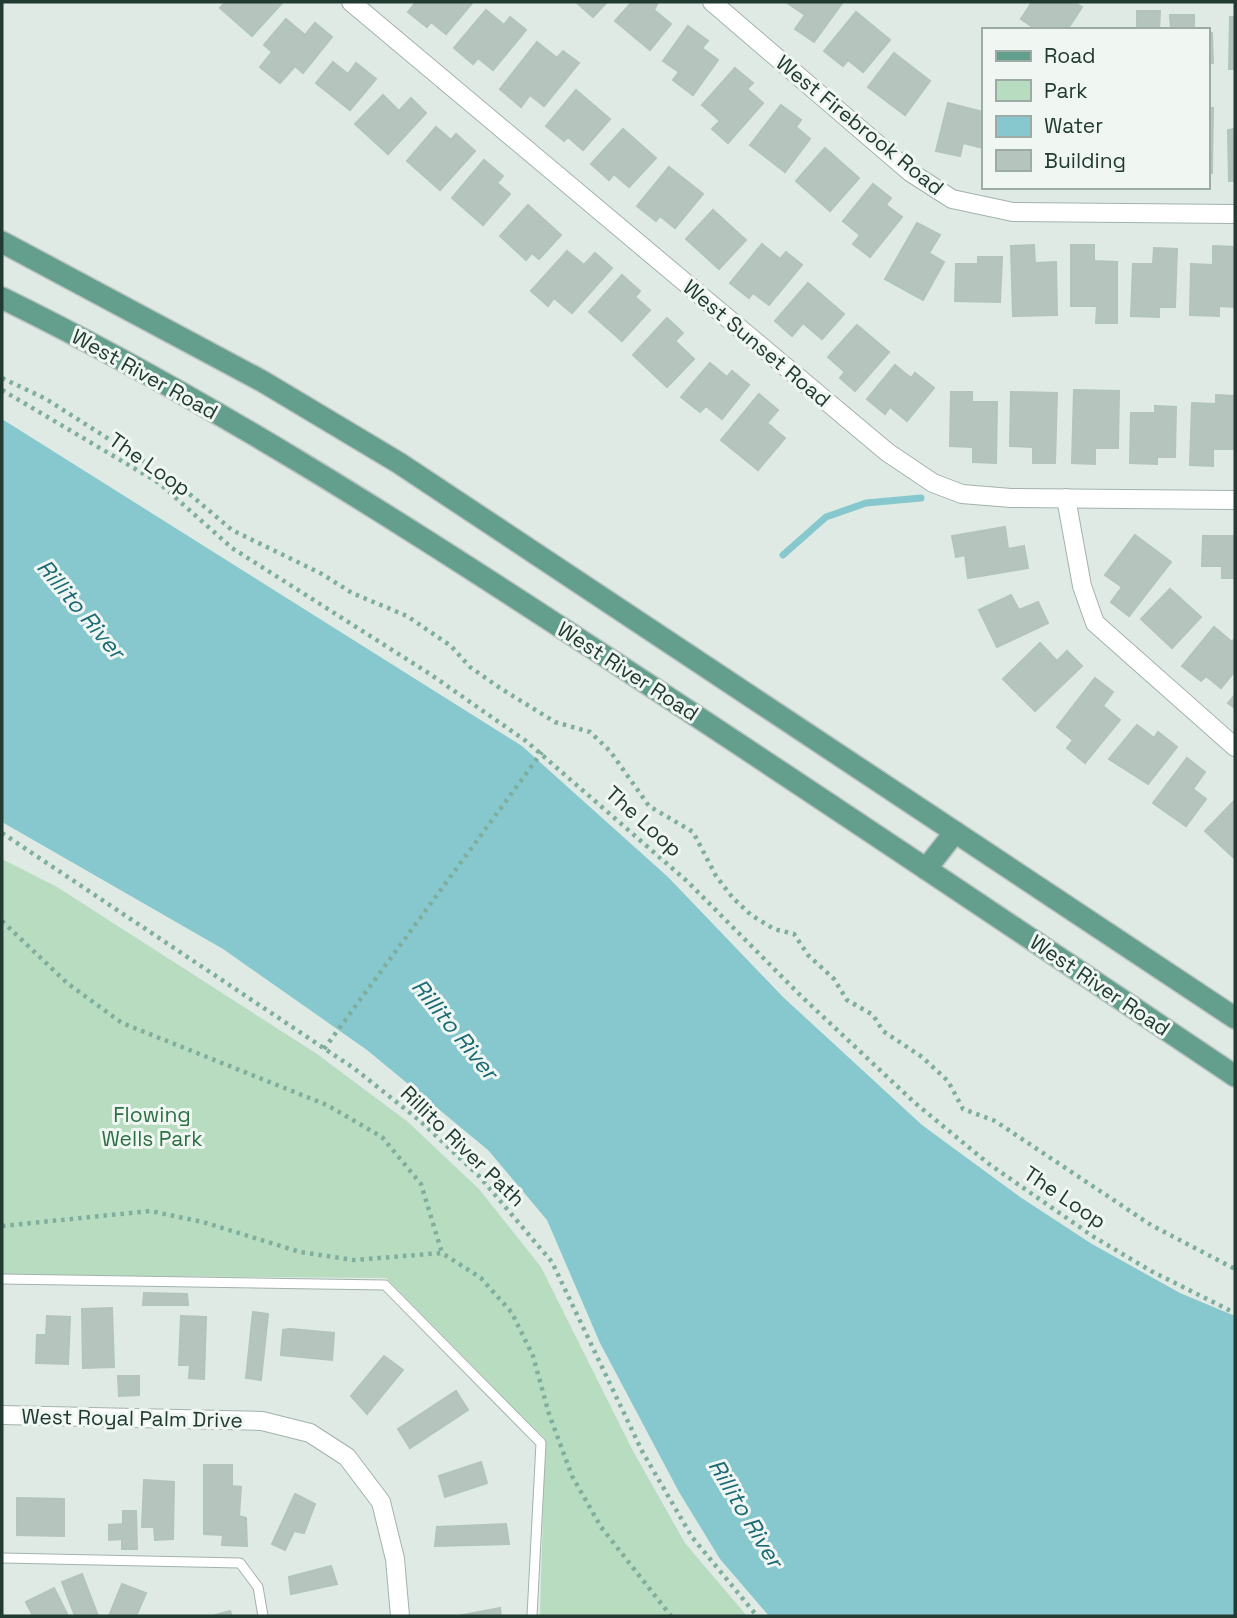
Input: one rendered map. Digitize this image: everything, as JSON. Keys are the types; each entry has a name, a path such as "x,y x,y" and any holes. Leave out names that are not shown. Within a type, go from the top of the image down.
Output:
{"main road":[{"path":"2,242 262,381 399,463 1235,1018"},
{"name":"West River Road","path":"2,298 247,430 401,523 1235,1076"},
{"path":"926,869 955,832"}],"street":[{"name":"West Sunset Road","path":"351,2 887,452 933,483 962,494 1011,498 1235,500"},
{"name":"West Firebrook Road","path":"712,2 910,172 952,200 1013,212 1235,214"},
{"path":"1066,498 1082,586 1095,623 1235,747"},
{"name":"West Royal Palm Drive","path":"2,1415 262,1421 310,1433 347,1457 381,1502 396,1559 400,1616"}],"lane":[{"path":"2,1279 384,1285 541,1443 533,1616"},
{"path":"2,1558 240,1563 258,1587 263,1616"}],"path":[{"path":"2,378 46,399 173,480 232,530 322,574 352,593 407,616 451,646 470,667 500,688 555,722 590,732 610,751 649,806 693,832 716,876 733,898 751,915 774,929 794,934 808,955 834,979 847,1000 873,1014 883,1031 922,1057 948,1082 963,1109 995,1121 1151,1225 1235,1269"},
{"name":"The Loop","path":"2,390 159,484 232,548 430,674 541,752 688,882 801,996 915,1103 989,1164 1094,1237 1151,1271 1235,1313"},
{"path":"324,1049 541,752"},
{"name":"Rillito River Path","path":"2,833 324,1049 419,1119 479,1176 552,1262 642,1451 686,1527 757,1616"},
{"path":"2,921 67,983 122,1023 327,1105 382,1137 421,1184 442,1254"},
{"path":"2,1226 150,1211 203,1222 300,1252 354,1261 442,1254 481,1278 512,1313 533,1356 549,1414 572,1476 601,1527 671,1616"}],"green space":[{"name":"Flowing Wells Park","path":"2,859 57,887 317,1054 408,1122 479,1189 541,1267 633,1451 685,1543 747,1616 540,1616 545,1439 386,1278 2,1275"}],"water":[{"name":"Rillito River","path":"2,419 522,746 668,877 783,997 922,1125 1020,1197 1092,1244 1180,1293 1235,1316 1235,1616 769,1616 720,1559 679,1492 600,1343 547,1220 488,1150 367,1050 223,949 2,822"}],"building":[{"path":"225,2 283,2 252,36 220,8"},
{"path":"416,2 473,2 446,34 431,22 427,27 408,12"},
{"path":"576,2 607,2 593,17"},
{"path":"632,2 658,2 654,10 671,24 650,50 615,21"},
{"path":"786,2 843,2 814,42 795,29 805,15"},
{"path":"1032,2 1073,2 1082,7 1068,28 1034,28 1021,19"},
{"path":"486,10 504,25 510,17 526,30 493,70 478,58 473,64 454,48"},
{"path":"1137,11 1160,11 1159,28 1137,28"},
{"path":"856,12 890,40 863,72 848,60 843,66 824,51"},
{"path":"1170,15 1194,15 1194,28 1171,28"},
{"path":"1230,17 1235,17 1235,69 1229,69"},
{"path":"286,19 305,35 315,23 332,37 303,73 295,66 280,83 260,67 272,52 264,45"},
{"path":"688,26 708,41 702,48 718,60 693,95 673,80 679,72 663,61"},
{"path":"1209,33 1212,33 1213,63 1209,63"},
{"path":"537,42 557,58 563,51 579,63 544,106 530,95 521,107 500,89"},
{"path":"894,53 930,81 905,115 868,87"},
{"path":"333,62 348,74 356,63 376,79 350,110 316,83"},
{"path":"735,68 753,83 747,89 763,103 728,143 712,129 720,121 702,105"},
{"path":"576,90 610,119 583,150 568,137 564,141 546,126"},
{"path":"383,95 399,111 411,98 426,113 388,154 355,124"},
{"path":"948,103 982,112 982,148 963,143 960,156 936,151"},
{"path":"781,105 801,120 796,127 810,139 785,172 750,145"},
{"path":"1209,108 1213,108 1212,173 1209,173"},
{"path":"436,127 451,140 456,134 475,151 440,190 407,161"},
{"path":"623,129 656,158 629,187 614,174 609,180 591,164"},
{"path":"1235,129 1235,181 1229,181 1228,130"},
{"path":"825,148 859,178 830,211 796,181"},
{"path":"484,160 503,176 497,183 510,194 483,225 452,198"},
{"path":"669,167 703,194 675,228 660,216 656,221 637,206"},
{"path":"873,184 891,198 886,205 902,217 870,257 853,244 860,235 843,221"},
{"path":"528,205 561,235 539,259 532,253 526,260 500,236"},
{"path":"713,210 746,240 719,269 686,239"},
{"path":"917,223 940,235 929,253 944,262 923,300 885,279"},
{"path":"762,244 780,259 786,252 802,265 769,305 753,293 749,298 730,283"},
{"path":"1034,245 1035,263 1056,262 1057,315 1013,316 1011,246"},
{"path":"1071,245 1094,245 1094,261 1117,262 1117,323 1096,323 1097,306 1071,306"},
{"path":"1213,246 1235,247 1235,307 1219,306 1219,316 1190,315 1191,264 1213,265"},
{"path":"1154,248 1177,249 1175,307 1159,307 1159,317 1131,316 1133,264 1153,264"},
{"path":"567,251 584,265 595,253 612,268 572,313 554,298 548,306 531,291"},
{"path":"978,257 1002,257 1000,302 955,301 956,264 978,264"},
{"path":"622,275 640,291 635,297 650,310 622,341 589,312"},
{"path":"808,283 844,314 822,339 803,323 792,336 775,321"},
{"path":"667,318 683,333 675,341 694,359 667,387 633,355"},
{"path":"857,325 889,352 855,391 840,378 845,372 828,357"},
{"path":"710,363 727,377 732,371 749,385 722,419 706,406 700,412 681,397"},
{"path":"895,365 911,378 915,373 934,388 907,421 890,407 885,414 867,399"},
{"path":"1074,390 1119,391 1118,448 1095,448 1095,464 1072,463"},
{"path":"951,392 972,392 972,402 997,402 996,463 973,462 973,447 950,446"},
{"path":"1011,392 1057,393 1055,463 1033,463 1033,447 1010,446"},
{"path":"759,394 778,410 767,423 785,438 758,470 721,440"},
{"path":"1216,395 1235,396 1235,449 1213,449 1213,466 1190,465 1192,403 1216,404"},
{"path":"1155,406 1176,407 1175,457 1157,457 1157,464 1130,463 1131,413 1155,413"},
{"path":"1005,527 1008,549 1024,546 1028,568 968,578 965,555 956,557 952,536"},
{"path":"1135,535 1171,562 1129,616 1111,602 1122,587 1105,575"},
{"path":"1203,536 1235,536 1235,578 1222,578 1222,566 1202,566"},
{"path":"1170,589 1201,617 1172,648 1141,619"},
{"path":"1011,595 1019,610 1038,602 1048,623 997,647 979,610"},
{"path":"1214,627 1232,642 1235,638 1235,671 1221,688 1206,676 1201,681 1182,666"},
{"path":"1040,643 1057,661 1067,651 1082,666 1035,711 1003,679"},
{"path":"1095,678 1113,692 1103,706 1120,720 1085,763 1067,748 1073,740 1057,727"},
{"path":"1235,695 1235,708 1228,703"},
{"path":"1137,725 1154,738 1158,732 1177,747 1148,784 1109,759"},
{"path":"1187,758 1205,772 1193,789 1206,799 1186,826 1153,803"},
{"path":"1235,800 1235,859 1205,831"},
{"path":"144,1293 187,1294 188,1305 143,1305"},
{"path":"112,1308 114,1367 83,1368 82,1309"},
{"path":"253,1312 268,1314 261,1380 246,1378"},
{"path":"47,1316 70,1317 68,1364 36,1363 37,1335 46,1335"},
{"path":"181,1316 206,1317 204,1379 189,1378 190,1365 179,1365"},
{"path":"283,1330 334,1333 332,1360 281,1355"},
{"path":"384,1356 403,1370 367,1414 351,1396"},
{"path":"118,1376 139,1376 139,1395 119,1396"},
{"path":"456,1391 468,1410 410,1448 398,1429"},
{"path":"481,1462 487,1483 445,1497 439,1476"},
{"path":"204,1465 232,1465 232,1486 241,1487 239,1516 246,1518 247,1546 222,1545 223,1535 204,1534"},
{"path":"144,1480 174,1482 173,1539 155,1540 154,1527 142,1527"},
{"path":"295,1494 315,1504 304,1533 294,1531 285,1550 272,1544"},
{"path":"17,1498 64,1499 64,1536 17,1535"},
{"path":"123,1511 136,1511 137,1549 122,1549 122,1539 109,1540 109,1525 123,1524"},
{"path":"506,1524 509,1544 435,1546 437,1527"},
{"path":"331,1566 337,1584 291,1594 289,1577"},
{"path":"82,1574 98,1616 75,1616 62,1582"},
{"path":"122,1584 146,1593 136,1616 109,1616"},
{"path":"54,1588 68,1616 33,1616 26,1602"},
{"path":"500,1608 501,1616 458,1616"},
{"path":"230,1611 232,1616 212,1616"}],"waterway":[{"path":"783,555 826,517 866,503 921,498"}]}
